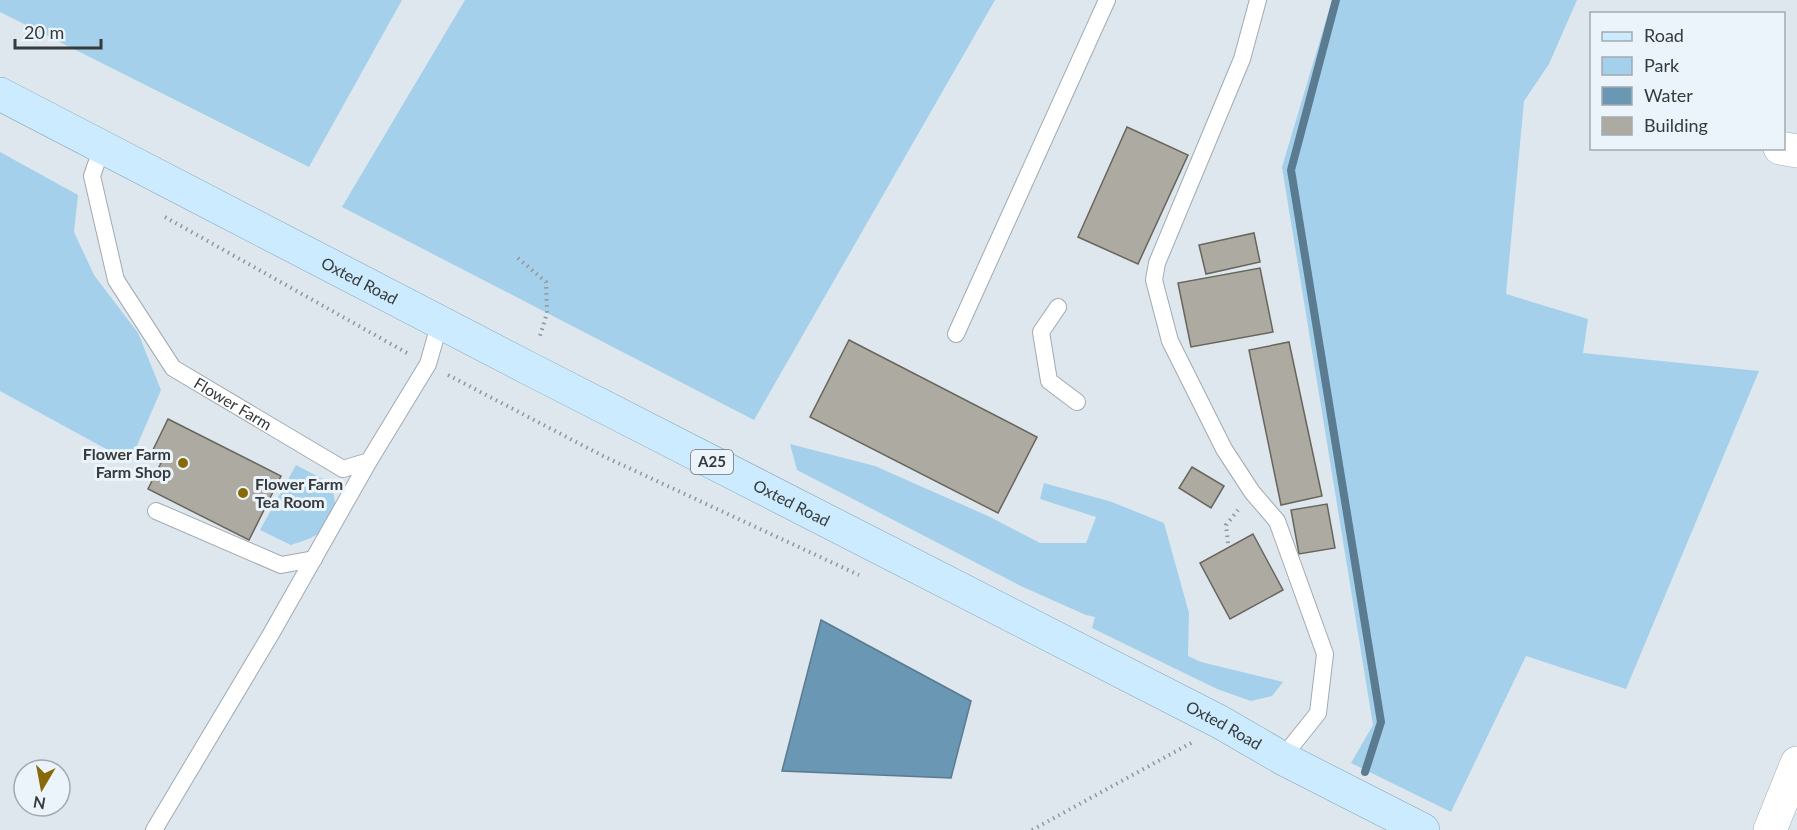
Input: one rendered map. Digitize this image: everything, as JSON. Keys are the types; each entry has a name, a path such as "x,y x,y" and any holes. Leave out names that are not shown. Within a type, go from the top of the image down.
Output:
{"main road":[{"name":"Oxted Road","path":"0,94 530,369 1220,722 1282,758 1423,830"}],"street":[{"path":"1770,830 1797,763"}],"lane":[{"path":"956,334 1107,0"},
{"path":"1258,0 1242,59 1157,263 1154,280 1170,341 1224,449 1252,492 1277,521 1325,654 1318,713 1282,758"},
{"name":"Flower Farm","path":"102,147 92,176 116,280 173,368 343,469"},
{"path":"1058,307 1041,332 1049,381 1077,402"},
{"path":"154,830 428,364 440,322"},
{"path":"351,492 343,469 369,461"},
{"path":"156,511 282,565 314,559"},
{"path":"282,565 293,596"}],"path":[{"path":"518,258 546,282 547,313 530,369"},
{"path":"1032,830 1190,744 1220,722"}],"green space":[{"path":"0,0 402,0 309,167 0,12"},
{"path":"465,0 995,0 754,420 342,207"},
{"path":"1332,0 1577,0 1549,64 1524,101 1506,294 1588,319 1583,353 1759,371 1626,689 1526,656 1451,812 1351,763 1373,725 1282,167"},
{"path":"0,152 78,195 74,232 94,275 138,333 161,390 130,462 0,391"},
{"path":"790,444 875,466 988,516 1040,543 1086,543 1096,517 1040,499 1044,483 1112,502 1164,523 1189,613 1188,656 1201,662 1283,682 1272,696 1251,701 1217,689 1092,628 1095,617 1023,587 797,470"},
{"path":"296,465 332,484 335,512 324,530 291,545 260,530"}],"water":[{"path":"821,620 971,701 951,778 782,771"}],"building":[{"path":"1127,127 1188,155 1138,264 1078,237"},
{"path":"1254,233 1260,262 1206,274 1199,245"},
{"path":"1260,268 1273,332 1191,347 1178,283"},
{"path":"849,340 1037,437 998,513 810,417"},
{"path":"1289,342 1322,496 1281,505 1249,350"},
{"path":"168,419 281,476 249,540 148,489 161,463 149,458"},
{"path":"1192,467 1224,486 1211,508 1179,488"},
{"path":"1327,504 1335,548 1299,554 1291,510"},
{"path":"1253,534 1283,590 1230,619 1200,563"}],"waterway":[{"path":"1336,0 1291,170 1381,722 1365,772"}],"place":[{"name":"Flower Farm Farm Shop","path":"183,463"},
{"name":"Flower Farm Tea Room","path":"243,493"}]}
